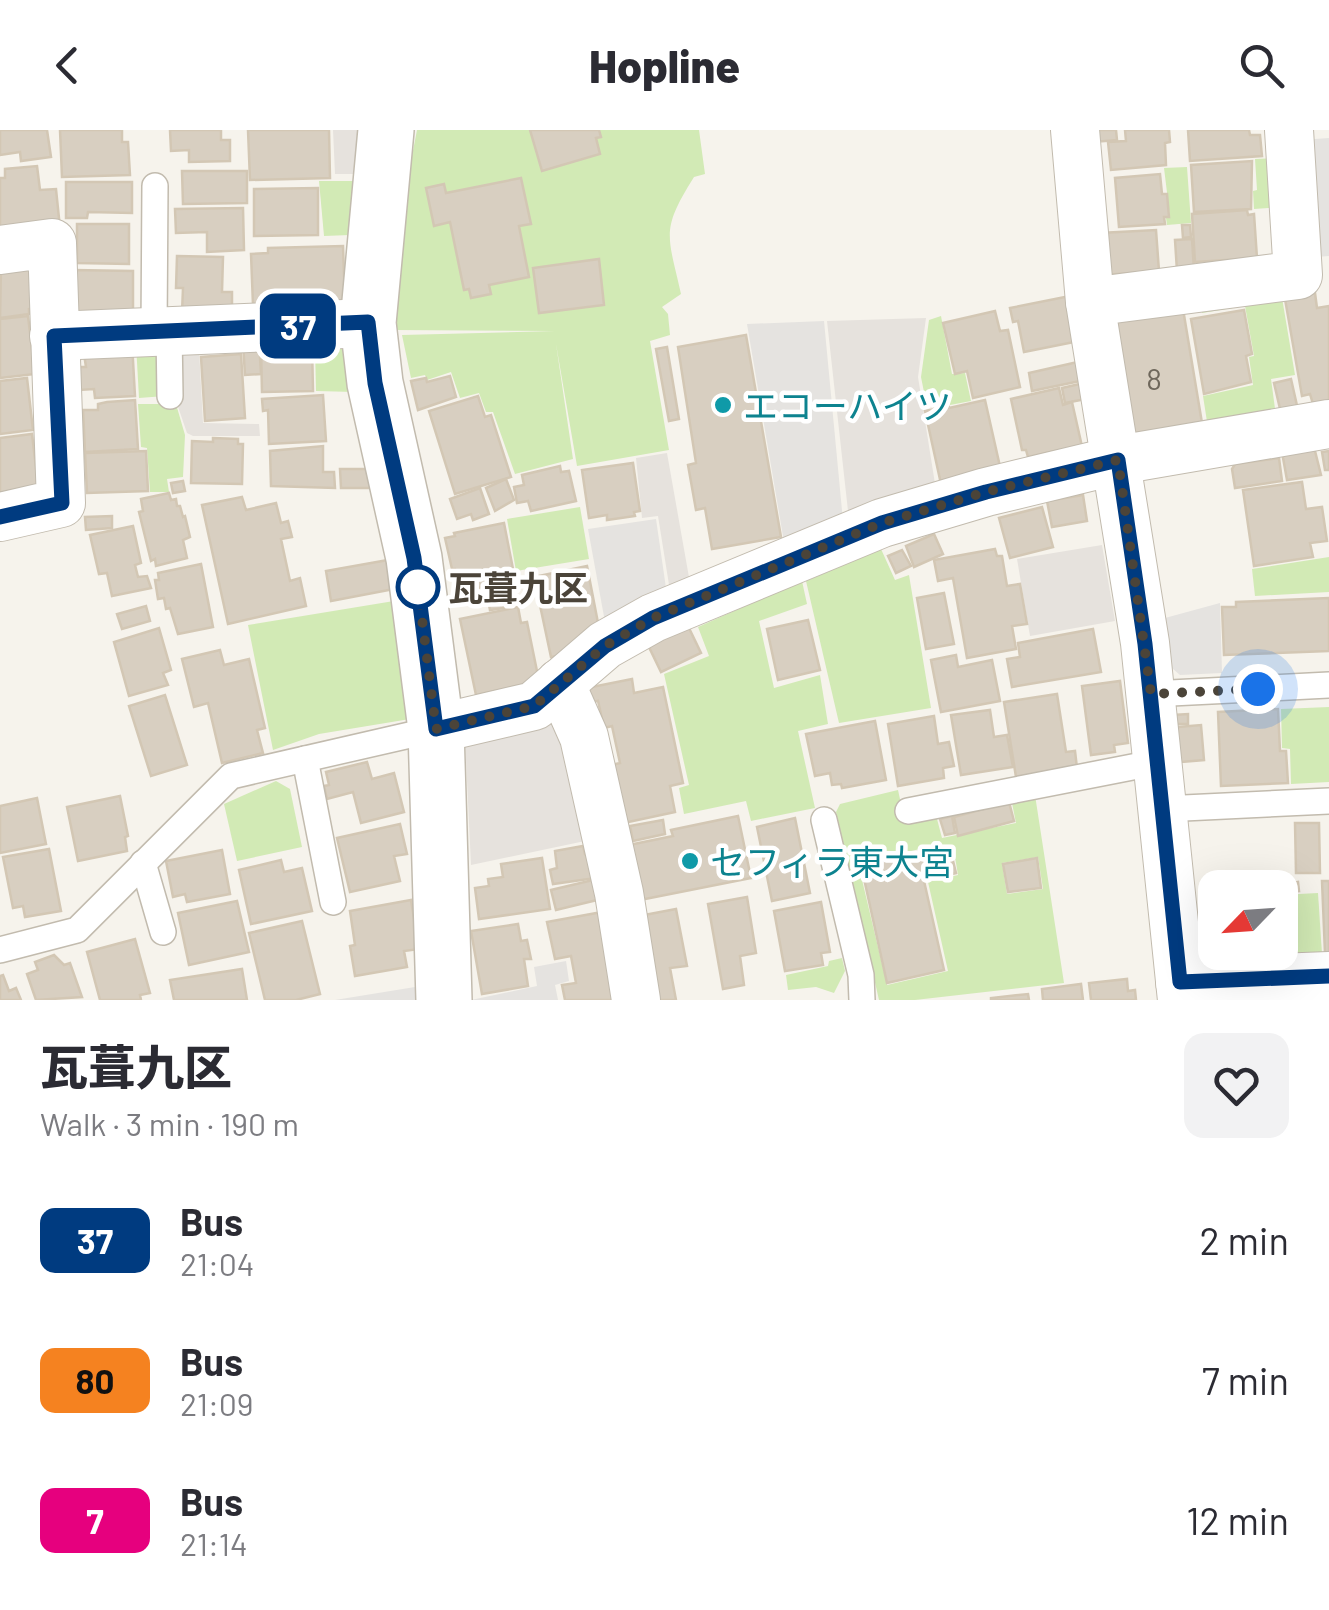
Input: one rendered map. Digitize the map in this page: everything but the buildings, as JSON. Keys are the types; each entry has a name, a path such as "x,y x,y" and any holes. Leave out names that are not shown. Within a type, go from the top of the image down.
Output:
{"street":[{"path":"386,130 368,322 375,383 414,558 436,729 444,1000"},
{"path":"1075,130 1090,302 1118,460 1151,694 1181,991 1329,976"},
{"path":"1090,302 1298,275 1289,130"},
{"path":"0,250 52,243 62,503 0,517"},
{"path":"54,336 368,322"},
{"path":"436,729 534,706 605,646 653,618 882,523 986,492 1118,460 1329,424"},
{"path":"560,682 584,737 619,892 636,1000"}],"lane":[{"path":"155,186 161,332 170,396"},
{"path":"1151,694 1329,685"},
{"path":"0,950 77,930 231,776 436,729"},
{"path":"305,759 334,902"},
{"path":"908,810 1158,762"},
{"path":"1162,809 1329,801"},
{"path":"824,820 861,975 862,1000"},
{"path":"143,863 163,932"}],"shaded area":[{"path":"333,130 363,130 358,174 335,174"},
{"path":"1329,138 1329,256 1316,257 1302,140"},
{"path":"926,318 918,377 936,490 849,520 827,321"},
{"path":"824,321 843,521 785,548 747,324"},
{"path":"199,349 203,423 259,424 260,436 187,433 175,398 175,350"},
{"path":"667,453 690,583 670,591 658,516 642,518 636,458"},
{"path":"656,519 667,595 605,622 588,529"},
{"path":"1102,545 1115,621 1030,636 1017,559"},
{"path":"1220,603 1222,673 1180,675 1157,655 1154,621"},
{"path":"562,708 585,841 471,865 465,738"},
{"path":"566,961 569,981 555,985 558,1000 471,1000 537,986 534,967"},
{"path":"415,987 415,1000 335,1000"}],"green space":[{"path":"417,130 699,130 705,174 694,177 683,195 670,234 681,294 662,307 668,314 670,335 650,341 669,450 577,466 556,344 573,459 515,474 493,412 486,412 479,393 460,398 451,372 427,380 425,375 411,378 402,335 555,331 394,330 406,187"},
{"path":"1278,158 1281,207 1254,209 1255,159"},
{"path":"1187,167 1191,223 1167,225 1166,218 1170,217 1164,168"},
{"path":"319,181 356,181 350,235 324,236"},
{"path":"1280,286 1295,375 1271,379 1276,416 1208,428 1203,396 1253,385 1249,357 1254,356 1245,306 1202,313 1200,300"},
{"path":"941,316 952,374 965,373 971,401 950,405 948,397 926,402 921,377 929,320"},
{"path":"162,343 165,396 139,398 136,344"},
{"path":"349,343 354,392 316,391 315,346"},
{"path":"138,404 176,404 185,435 183,477 167,479 169,492 150,492"},
{"path":"580,507 589,559 516,571 507,519"},
{"path":"881,549 895,580 909,575 931,708 839,723 806,581"},
{"path":"1329,557 1329,592 1255,596 1252,569"},
{"path":"802,581 807,604 759,621 774,688 820,675 828,724 798,731 815,808 751,821 746,801 684,814 679,788 689,785 664,674 709,656 698,627"},
{"path":"400,600 410,719 319,734 273,750 248,625"},
{"path":"1329,707 1329,782 1291,784 1290,749 1282,748 1281,709"},
{"path":"276,781 290,789 302,847 237,861 224,804"},
{"path":"898,790 905,822 1035,795 1064,983 915,1000 879,1000 836,812 840,804","holes":["1012,803 1016,823 942,838 937,819","920,849 923,857 954,851 958,875 928,882 948,971 887,985 858,863","1038,857 1043,889 1007,894 1002,863"]},
{"path":"1318,893 1322,954 1298,956 1298,894"},
{"path":"842,958 845,971 834,993 816,987 788,990 786,975 828,966 829,961"}],"bus line":[{"name":"37","path":"0,517 62,503 54,336 368,322 375,383 414,558 436,729 534,706 605,646 653,618 882,523 986,492 1118,460 1145,644 1180,982 1329,976"}],"place":[{"name":"エコーハイツ","path":"723,405"},
{"name":"瓦葺九区","path":"418,587"},
{"name":"セフィラ東大宮","path":"690,861"}],"route":[{"path":"418,587 436,729 534,706 605,646 653,618 882,523 986,492 1118,460 1151,694 1258,689"}]}
